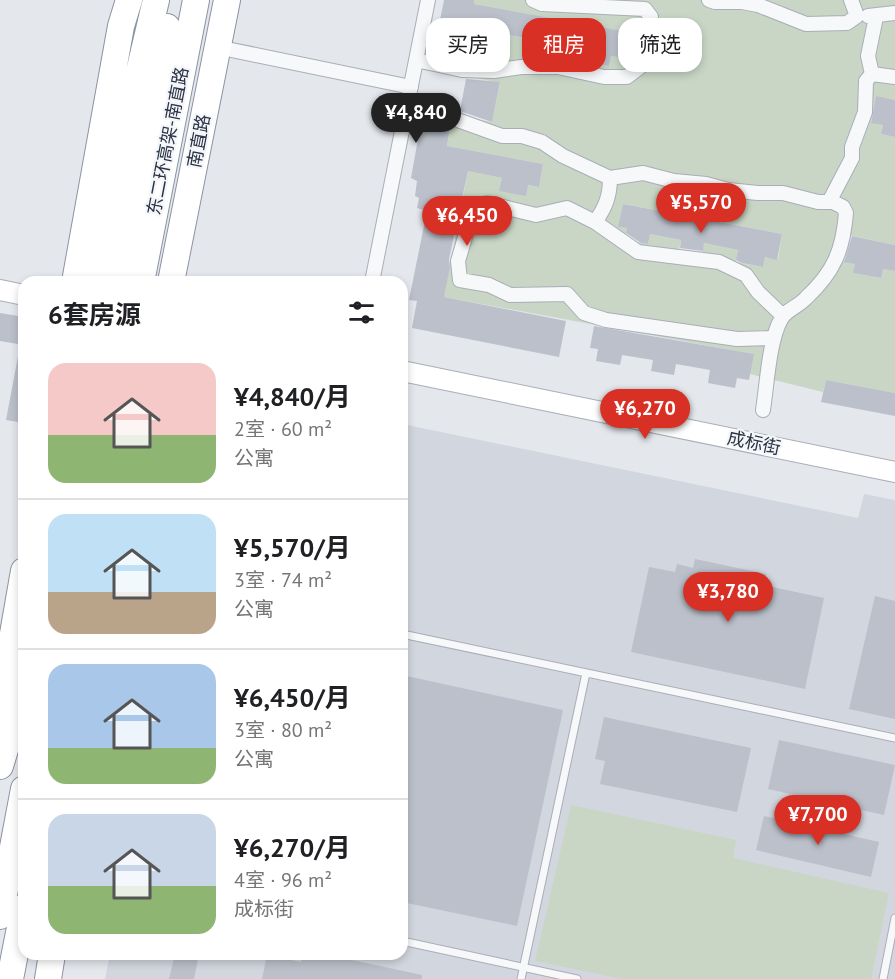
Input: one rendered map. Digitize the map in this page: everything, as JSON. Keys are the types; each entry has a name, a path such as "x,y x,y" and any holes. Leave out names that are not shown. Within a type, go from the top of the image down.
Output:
{"highway":[{"path":"76,276 121,26 129,0"},
{"path":"99,276 136,85 156,0"},
{"name":"东二环高架-南直路","path":"119,276 172,0"},
{"name":"东二环高架-南直路","path":"142,276 196,0"},
{"path":"166,276 164,259 175,191 212,0"},
{"name":"南直路","path":"172,276 227,0"},
{"path":"0,708 18,605"},
{"path":"0,766 10,733 18,692"},
{"path":"0,916 18,821"},
{"path":"10,979 18,938"},
{"path":"48,979 51,960"}],"street":[{"path":"373,276 428,0"},
{"path":"416,60 462,70 494,71 521,67 558,67 604,77 627,77 640,67 650,37 651,17 645,9 542,4 533,0"},
{"path":"709,0 758,5 806,24 847,23 857,16 876,17 895,13"},
{"path":"851,0 857,16"},
{"path":"872,74 868,56 876,17"},
{"path":"217,47 411,87"},
{"path":"872,74 895,77"},
{"path":"828,202 852,158 852,147 865,112 866,81 872,74"},
{"path":"406,110 452,118 502,136 522,136 542,142 563,156 610,178 643,173 728,190 783,193 818,202 833,202 843,207 846,213 841,251 819,285 805,300 783,316 776,330 763,410"},
{"path":"595,222 605,208 610,191 610,178"},
{"path":"771,338 737,339 606,320 584,313 567,294 510,295 489,285 460,280 458,261 471,217 487,203 536,215 567,208 595,222 638,252 719,262 746,275 758,292 783,316"},
{"path":"0,290 18,294"},
{"name":"成标街","path":"408,372 895,472"}],"lane":[{"path":"408,635 895,738"},
{"path":"521,979 586,673"},
{"path":"883,979 895,918"},
{"path":"408,942 577,979"}],"shaded area":[{"path":"408,425 858,518 864,494 895,500 895,979 105,979 109,960 408,960"}],"green space":[{"path":"474,0 895,0 895,100 876,97 871,122 883,125 881,134 895,137 895,245 849,235 843,261 855,264 854,273 880,278 883,269 895,271 895,393 826,380 823,392 750,374 753,354 444,297 468,171 502,178 500,191 528,185 539,187 543,164 447,146 451,124 459,116 492,122 500,83 467,76 466,72 510,72 510,35 522,37 522,72 606,72 606,65 609,66 611,56 618,57 618,72 702,72 702,18 618,18 618,30 606,28 606,18 550,18 474,4","holes":["623,204 782,234 778,259 765,257 763,267 736,262 738,250 704,243 702,254 679,250 681,240 650,234 648,244 625,240 627,228 619,227"]},
{"path":"571,805 736,840 733,858 889,893 871,979 623,979 535,961"}],"building":[{"path":"444,0 474,0 474,4 551,18 522,18 522,37 510,35 510,18 440,18"},
{"path":"606,28 618,30 618,57 611,56 609,66 606,65"},
{"path":"466,79 500,82 492,122 460,111"},
{"path":"876,96 895,100 895,137 881,134 883,125 871,123"},
{"path":"421,122 450,127 447,146 543,164 539,187 528,185 526,196 499,191 502,178 468,171 449,259 450,267 444,297 566,321 559,357 412,328 417,301 409,300 427,211 417,208 419,198 415,196 417,181 411,178"},
{"path":"623,204 782,234 777,260 765,257 763,267 742,263 736,260 738,250 704,243 703,251 680,248 681,240 650,234 648,244 641,243 626,233 627,228 618,227"},
{"path":"852,236 895,245 895,271 883,269 881,278 853,273 855,264 844,262"},
{"path":"0,313 18,316 18,344 0,341"},
{"path":"594,326 754,354 749,380 737,378 735,388 708,383 710,370 676,364 674,375 651,371 653,360 622,355 620,365 596,361 598,349 590,348"},
{"path":"18,356 18,422 6,420"},
{"path":"826,380 895,393 895,416 821,402"},
{"path":"695,559 766,574 763,585 824,598 805,689 631,652 649,567 675,572 677,564 693,568"},
{"path":"875,596 895,601 895,719 849,709"},
{"path":"408,676 563,710 517,926 408,903"},
{"path":"604,717 751,748 737,812 600,784 605,761 595,759"},
{"path":"779,740 895,765 884,815 768,789"},
{"path":"764,816 879,842 871,877 756,850"},
{"path":"174,960 198,960 194,979 169,979"},
{"path":"266,960 301,962 301,960 352,960 422,975 422,979 262,979"}]}
